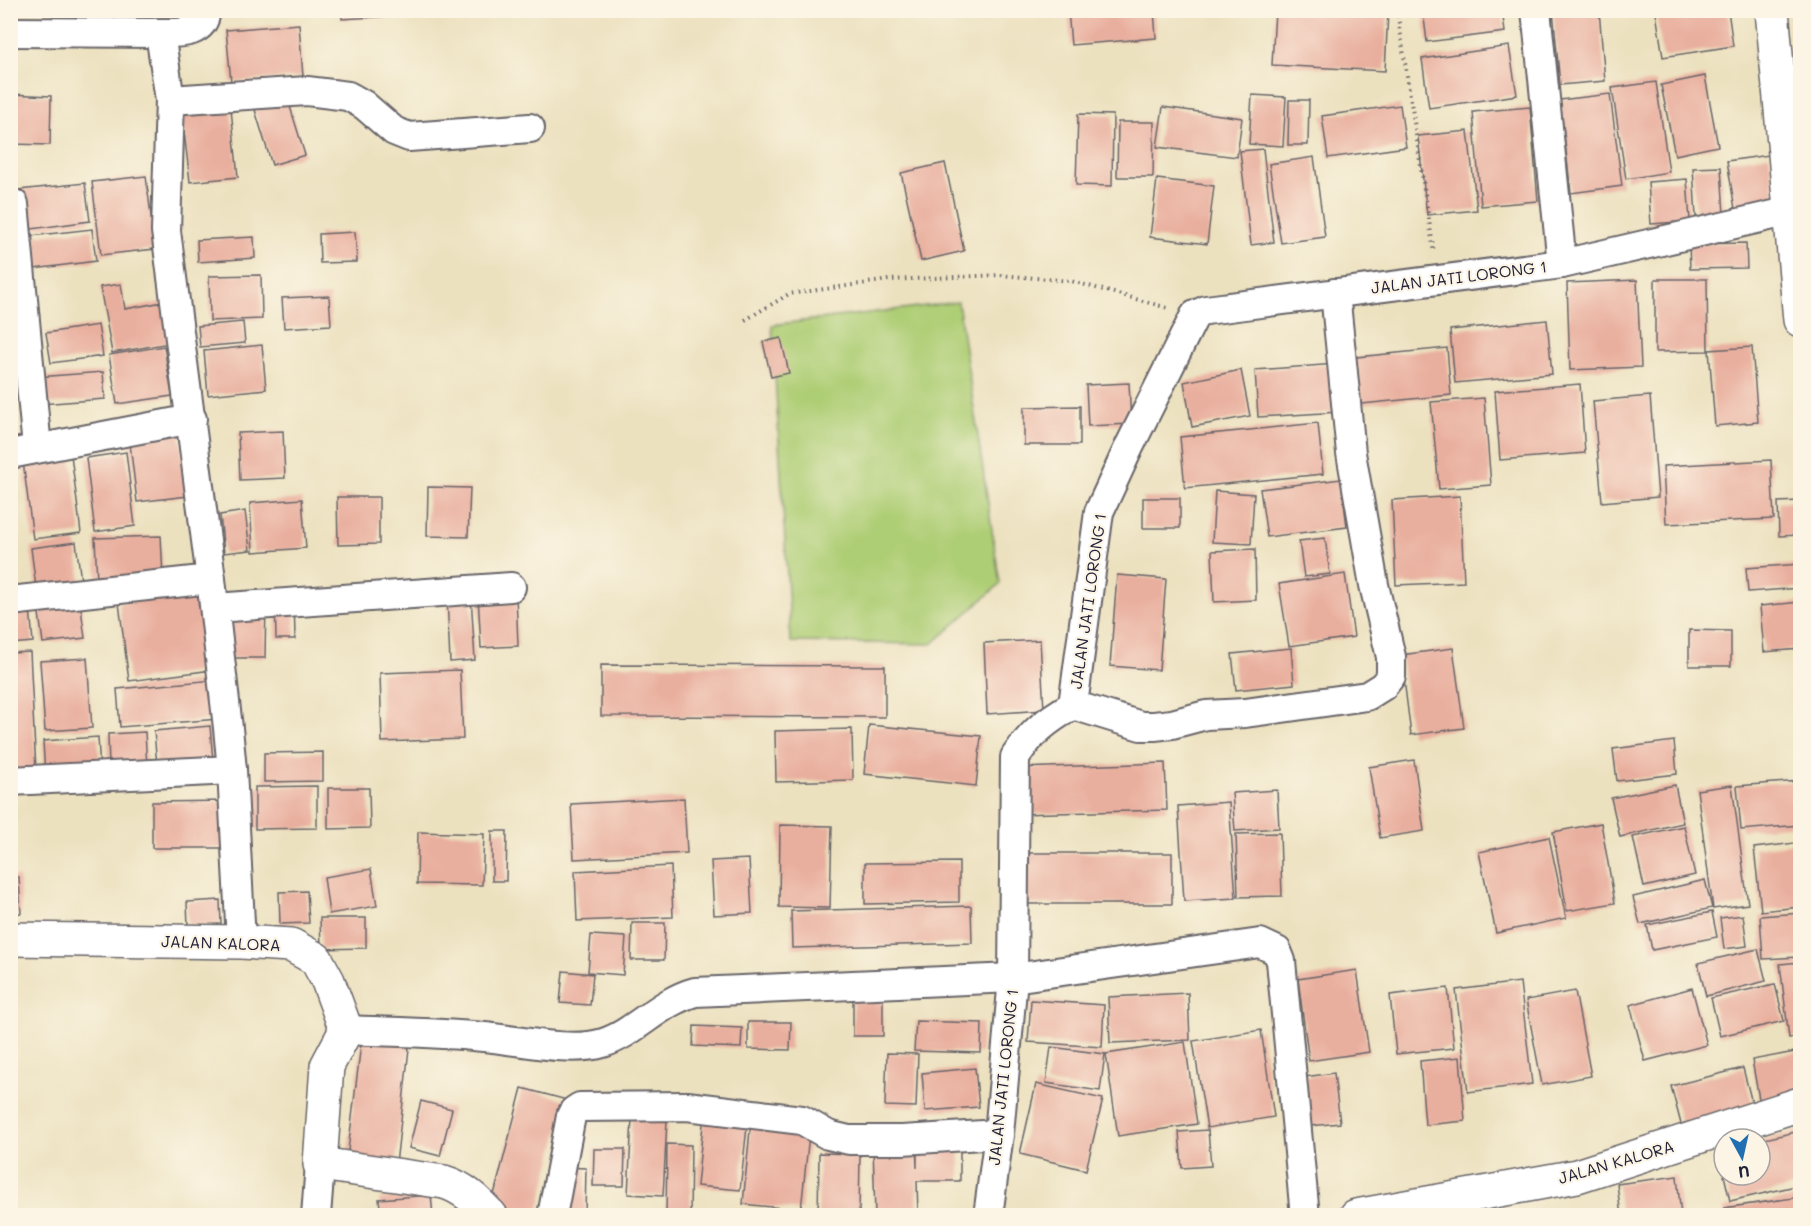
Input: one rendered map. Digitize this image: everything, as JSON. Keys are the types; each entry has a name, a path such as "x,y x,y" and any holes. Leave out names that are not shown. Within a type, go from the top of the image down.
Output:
{"street":[{"path":"10,32 189,33 201,25 206,18 206,10"},
{"name":"JALAN JATI LORONG 1","path":"1536,10 1562,264"},
{"path":"1773,10 1800,320"},
{"path":"160,33 170,100 166,231 212,579 232,770 241,942"},
{"path":"170,100 307,91 348,96 364,105 394,131 409,136 530,128"},
{"path":"14,204 24,451 192,419"},
{"name":"JALAN JATI LORONG 1","path":"988,1215 999,1134 1013,978 1015,757 1029,738 1047,720 1072,705 1099,512 1195,315 1206,310 1562,264 1791,211"},
{"path":"1072,705 1141,726 1154,726 1206,715 1245,713 1367,696 1383,686 1391,676 1391,657 1374,585 1351,453 1335,293"},
{"path":"10,601 212,579"},
{"path":"215,608 511,587"},
{"path":"10,781 232,770"},
{"name":"JALAN KALORA","path":"10,939 241,942 291,945 316,959 328,981 346,1030"},
{"path":"316,1215 327,1066 346,1030 482,1036 579,1047 603,1043 625,1032 678,997 694,992 1013,978 1249,944 1265,944 1277,951 1281,961 1305,1215"},
{"name":"JALAN KALORA","path":"1356,1215 1577,1176 1800,1104"},
{"path":"552,1215 572,1116 574,1111 580,1107 698,1107 802,1120 828,1135 849,1140 999,1134"},
{"path":"320,1164 458,1186 491,1215"}],"path":[{"path":"1397,10 1437,280"},
{"path":"746,320 789,294 889,280 1000,275 1071,281 1195,315"}],"green space":[{"path":"958,302 1000,584 932,644 791,642 772,325"}],"building":[{"path":"341,10 391,10 392,16 342,19"},
{"path":"1068,10 1154,10 1156,38 1071,45"},
{"path":"1275,10 1388,12 1385,71 1272,65"},
{"path":"1423,10 1502,10 1505,32 1427,42"},
{"path":"1553,10 1599,10 1605,81 1560,85"},
{"path":"1671,10 1728,10 1733,46 1663,57 1656,13"},
{"path":"299,24 303,77 231,82 226,30"},
{"path":"1509,46 1517,95 1429,108 1422,59"},
{"path":"1705,76 1718,146 1675,155 1661,85"},
{"path":"1656,82 1669,172 1626,179 1612,88"},
{"path":"10,94 51,96 50,145 10,144"},
{"path":"1610,94 1622,186 1571,193 1560,100"},
{"path":"1252,95 1286,97 1283,146 1249,144"},
{"path":"288,100 305,155 272,165 255,110"},
{"path":"1289,100 1309,100 1308,145 1288,145"},
{"path":"1400,105 1406,147 1328,158 1322,116"},
{"path":"1163,107 1242,118 1237,157 1157,147"},
{"path":"1530,107 1538,201 1481,206 1473,112"},
{"path":"231,109 238,177 190,182 182,114"},
{"path":"1078,114 1113,115 1112,186 1076,185"},
{"path":"1118,122 1154,122 1153,177 1117,177"},
{"path":"1468,131 1477,210 1427,215 1418,136"},
{"path":"1263,149 1274,242 1251,245 1240,151"},
{"path":"1769,155 1776,203 1735,209 1727,161"},
{"path":"1314,157 1325,237 1281,243 1269,164"},
{"path":"945,163 964,251 921,261 901,173"},
{"path":"1721,167 1724,215 1696,217 1693,168"},
{"path":"146,176 155,249 101,255 92,182"},
{"path":"1157,179 1214,186 1207,244 1150,237"},
{"path":"1687,179 1690,221 1651,224 1648,182"},
{"path":"85,183 90,221 24,230 19,190"},
{"path":"92,229 96,261 26,270 22,237"},
{"path":"355,232 357,262 320,263 319,234"},
{"path":"254,237 255,258 198,262 197,240"},
{"path":"1746,243 1747,268 1690,269 1689,244"},
{"path":"261,275 262,319 210,321 209,276"},
{"path":"1655,279 1707,279 1708,351 1655,352"},
{"path":"1637,280 1641,367 1570,370 1567,283"},
{"path":"121,284 125,309 163,302 170,343 112,353 100,287"},
{"path":"329,296 331,325 284,328 282,298"},
{"path":"1547,320 1552,374 1455,383 1450,330"},
{"path":"243,322 245,343 200,347 198,326"},
{"path":"98,325 103,356 51,363 46,333"},
{"path":"781,338 789,373 771,377 763,342"},
{"path":"262,345 266,389 208,395 204,351"},
{"path":"164,346 172,396 117,404 109,355"},
{"path":"1752,347 1758,422 1715,426 1709,350"},
{"path":"1447,348 1451,395 1352,405 1347,358"},
{"path":"1336,364 1339,412 1258,417 1255,370"},
{"path":"1241,370 1250,416 1192,427 1184,382"},
{"path":"103,372 105,399 40,404 37,377"},
{"path":"1129,383 1131,424 1088,426 1086,385"},
{"path":"1580,384 1585,453 1500,460 1495,391"},
{"path":"1650,396 1658,497 1602,502 1593,401"},
{"path":"1484,398 1491,485 1439,489 1431,402"},
{"path":"1080,406 1080,445 1024,445 1024,407"},
{"path":"1318,423 1323,474 1185,488 1180,437"},
{"path":"179,428 188,496 137,502 129,435"},
{"path":"283,431 285,478 240,480 238,433"},
{"path":"126,452 135,526 95,532 86,458"},
{"path":"71,455 81,533 33,539 23,461"},
{"path":"1771,460 1774,519 1666,524 1663,466"},
{"path":"1341,479 1347,527 1267,537 1260,489"},
{"path":"428,487 470,488 468,537 427,536"},
{"path":"1215,491 1254,494 1251,544 1212,542"},
{"path":"1460,496 1464,582 1396,585 1392,500"},
{"path":"337,497 379,497 379,544 338,545"},
{"path":"1143,498 1180,498 1180,528 1143,528"},
{"path":"302,499 306,548 253,552 250,503"},
{"path":"1800,501 1800,535 1779,536 1778,502"},
{"path":"245,511 250,550 224,553 220,515"},
{"path":"161,536 163,578 97,581 95,538"},
{"path":"1325,538 1330,574 1304,577 1299,541"},
{"path":"76,542 82,589 37,595 31,548"},
{"path":"1255,549 1256,600 1214,602 1212,551"},
{"path":"1800,564 1800,588 1748,592 1746,568"},
{"path":"1345,574 1354,637 1289,646 1279,584"},
{"path":"1117,575 1166,579 1159,670 1110,666"},
{"path":"202,592 212,670 129,681 119,603"},
{"path":"516,594 518,646 481,648 478,595"},
{"path":"294,595 295,639 276,639 275,596"},
{"path":"471,596 475,660 450,662 447,597"},
{"path":"223,599 266,600 265,658 222,658"},
{"path":"80,601 85,638 43,643 38,606"},
{"path":"1800,602 1800,649 1764,652 1760,606"},
{"path":"30,608 33,642 10,644 10,609"},
{"path":"1689,630 1731,631 1731,666 1689,666"},
{"path":"1040,640 1044,710 987,714 984,643"},
{"path":"1291,648 1294,684 1236,690 1232,654"},
{"path":"1453,648 1464,728 1411,735 1401,655"},
{"path":"30,652 36,771 10,772 10,653"},
{"path":"87,658 92,728 45,731 40,661"},
{"path":"601,665 885,666 885,717 601,716"},
{"path":"460,670 463,739 382,742 380,673"},
{"path":"215,680 219,719 120,727 117,689"},
{"path":"869,725 981,736 976,786 864,774"},
{"path":"210,726 213,761 157,766 154,731"},
{"path":"852,729 853,780 776,782 775,731"},
{"path":"145,732 147,767 109,768 108,734"},
{"path":"98,737 100,772 45,776 43,741"},
{"path":"1674,741 1677,774 1617,781 1613,749"},
{"path":"323,752 323,781 264,782 264,753"},
{"path":"1414,760 1424,831 1380,838 1369,767"},
{"path":"1165,763 1167,810 1020,814 1019,768"},
{"path":"1800,781 1800,825 1741,830 1737,786"},
{"path":"1675,785 1683,823 1620,837 1611,798"},
{"path":"1732,785 1748,904 1713,909 1697,790"},
{"path":"317,786 317,828 255,829 255,787"},
{"path":"328,788 369,788 370,828 328,829"},
{"path":"1277,790 1279,828 1235,831 1232,793"},
{"path":"684,798 687,853 574,859 571,804"},
{"path":"229,801 229,848 152,848 152,802"},
{"path":"1229,802 1236,898 1184,901 1178,806"},
{"path":"1601,823 1615,903 1567,911 1553,832"},
{"path":"780,825 832,826 830,908 779,907"},
{"path":"1684,826 1695,875 1644,887 1633,837"},
{"path":"492,831 507,831 506,881 492,881"},
{"path":"418,832 484,834 482,885 417,884"},
{"path":"1280,833 1282,896 1238,897 1236,834"},
{"path":"1549,837 1566,918 1496,933 1479,852"},
{"path":"1795,843 1800,907 1761,911 1754,848"},
{"path":"1021,853 1172,853 1172,904 1021,904"},
{"path":"749,859 752,913 714,915 711,861"},
{"path":"959,862 959,902 865,904 865,863"},
{"path":"671,866 673,917 577,921 575,871"},
{"path":"371,869 377,906 329,914 324,877"},
{"path":"10,877 19,877 21,913 10,914"},
{"path":"1705,880 1712,908 1640,924 1633,897"},
{"path":"307,891 309,923 280,924 279,892"},
{"path":"220,900 221,924 188,926 187,902"},
{"path":"971,906 972,943 792,948 791,911"},
{"path":"1712,912 1717,937 1652,950 1647,925"},
{"path":"1800,913 1800,957 1763,959 1760,916"},
{"path":"1743,915 1747,946 1724,949 1720,918"},
{"path":"320,918 366,918 366,948 321,949"},
{"path":"632,923 665,923 664,960 631,960"},
{"path":"591,935 626,937 623,975 588,972"},
{"path":"1758,949 1766,981 1706,996 1698,963"},
{"path":"1800,962 1800,1037 1789,1038 1780,964"},
{"path":"1357,970 1369,1052 1309,1061 1298,979"},
{"path":"563,971 593,974 590,1005 560,1003"},
{"path":"1520,982 1532,1084 1468,1092 1456,990"},
{"path":"1775,984 1784,1021 1720,1036 1711,998"},
{"path":"1448,988 1454,1048 1396,1054 1390,995"},
{"path":"1692,988 1707,1045 1645,1061 1630,1005"},
{"path":"1575,991 1591,1076 1542,1085 1526,1000"},
{"path":"1188,993 1190,1040 1110,1043 1108,997"},
{"path":"853,994 883,994 883,1036 853,1036"},
{"path":"1031,1000 1104,1005 1102,1047 1028,1042"},
{"path":"916,1021 982,1023 981,1053 914,1051"},
{"path":"748,1022 791,1022 790,1050 748,1049"},
{"path":"694,1026 742,1028 741,1048 693,1046"},
{"path":"1261,1030 1274,1117 1207,1128 1193,1041"},
{"path":"362,1035 410,1040 396,1164 347,1159"},
{"path":"1185,1042 1197,1124 1118,1136 1106,1054"},
{"path":"1051,1047 1105,1054 1100,1091 1046,1083"},
{"path":"1800,1051 1800,1091 1759,1099 1752,1060"},
{"path":"887,1053 918,1054 916,1107 885,1106"},
{"path":"1460,1057 1465,1121 1425,1125 1420,1061"},
{"path":"975,1068 979,1107 925,1111 922,1073"},
{"path":"1743,1068 1753,1107 1681,1124 1671,1086"},
{"path":"1334,1073 1340,1123 1310,1126 1304,1077"},
{"path":"1036,1084 1103,1099 1086,1170 1020,1154"},
{"path":"522,1088 567,1100 537,1216 512,1216 490,1210"},
{"path":"421,1101 452,1109 440,1156 409,1148"},
{"path":"704,1114 748,1118 740,1190 697,1186"},
{"path":"632,1118 667,1120 663,1196 628,1194"},
{"path":"751,1119 810,1125 801,1210 743,1204"},
{"path":"1208,1130 1211,1166 1182,1168 1179,1132"},
{"path":"1800,1131 1800,1185 1730,1201 1727,1187 1772,1187 1772,1137"},
{"path":"917,1139 960,1139 960,1181 917,1181 918,1216 875,1216 873,1144 916,1143 917,1168"},
{"path":"667,1144 691,1145 690,1216 666,1216"},
{"path":"594,1149 625,1149 624,1186 593,1186"},
{"path":"819,1153 860,1154 859,1216 818,1216"},
{"path":"564,1167 586,1168 585,1216 562,1216"},
{"path":"1677,1176 1681,1216 1621,1216 1617,1184"},
{"path":"431,1195 433,1216 381,1216 379,1199"},
{"path":"1800,1197 1800,1216 1725,1216 1724,1208"}]}
